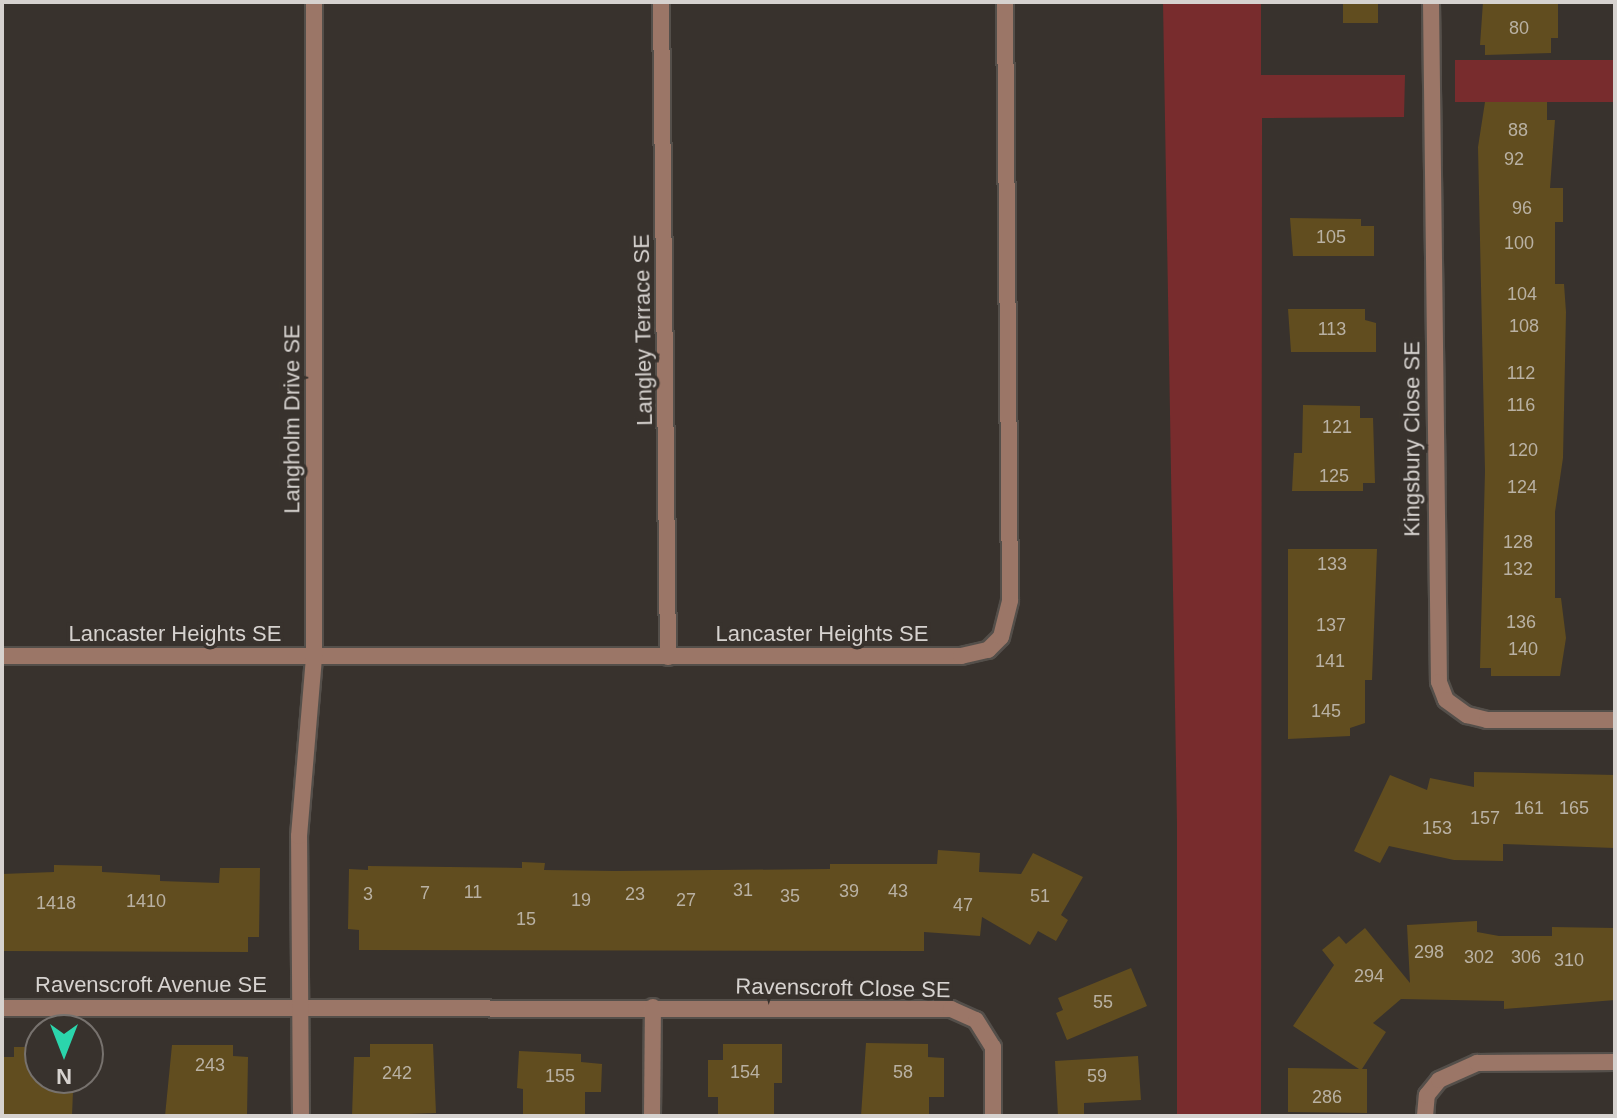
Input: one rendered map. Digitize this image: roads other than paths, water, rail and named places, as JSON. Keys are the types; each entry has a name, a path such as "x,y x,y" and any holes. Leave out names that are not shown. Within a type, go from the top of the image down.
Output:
{"street":[{"name":"Langholm Drive SE","path":"301,1116 299,836 314,656 314,2"},
{"name":"Langley Terrace SE","path":"661,2 668,657"},
{"name":"Lancaster Heights SE","path":"2,656 961,656 988,650 1001,637 1010,600 1005,2"},
{"name":"Kingsbury Close SE","path":"1431,2 1439,682 1446,700 1467,715 1487,720 1615,720"},
{"name":"Ravenscroft Close SE","path":"301,1007 653,1007 963,1012 986,1030 993,1047 993,1116"},
{"name":"Ravenscroft Avenue SE","path":"2,1008 301,1007"},
{"path":"652,1116 653,1007"},
{"path":"1425,1116 1427,1095 1439,1080 1477,1063 1615,1062"}]}
